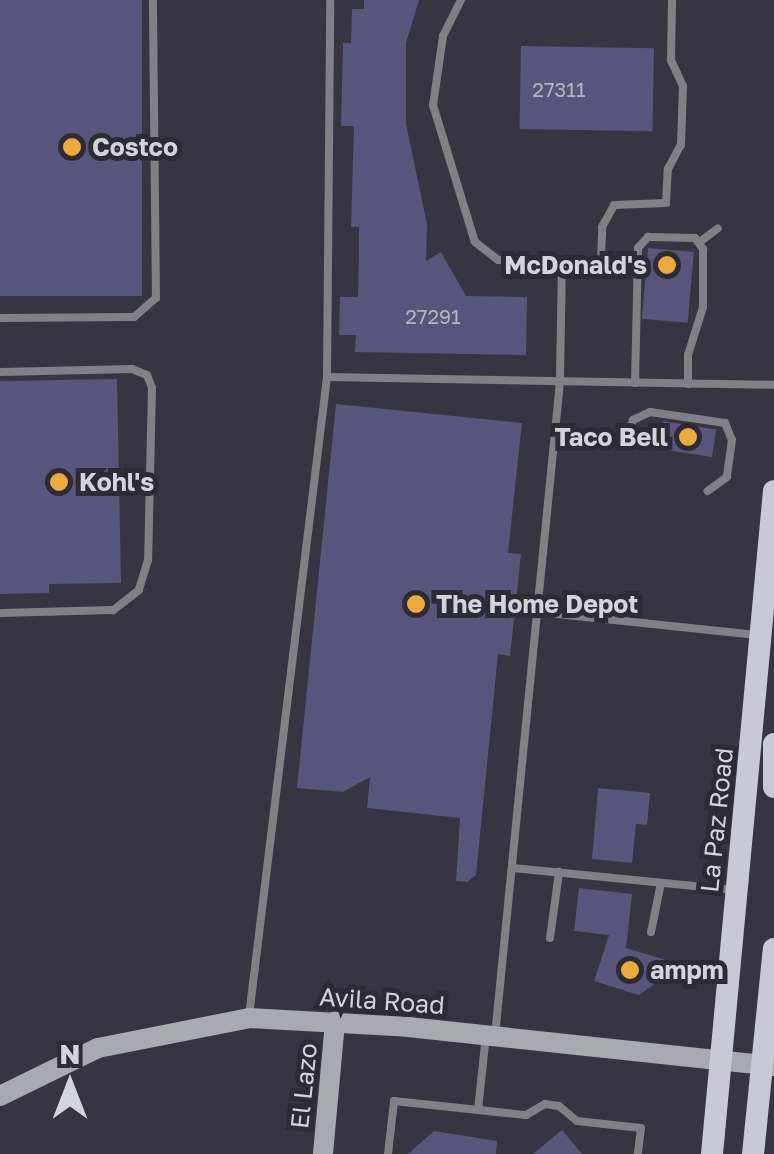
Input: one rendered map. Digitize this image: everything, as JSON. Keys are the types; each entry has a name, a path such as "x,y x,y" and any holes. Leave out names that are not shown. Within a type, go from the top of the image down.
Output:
{"main road":[{"name":"La Paz Road","path":"712,1154 764,636 774,492"},
{"path":"764,636 774,659"},
{"path":"774,744 774,787"},
{"path":"753,1154 769,1065 774,950"},
{"name":"Avila Road","path":"0,1096 98,1048 248,1018 336,1022 769,1065"},
{"name":"El Lazo","path":"322,1154 336,1022"}],"lane":[{"path":"0,318 134,317 156,298 154,0"},
{"path":"248,1018 327,378 330,0"},
{"path":"461,0 442,36 434,105 475,242 498,260 562,262 601,262 602,227 614,206 666,203 668,169 682,146 683,86 671,60 672,0"},
{"path":"635,383 638,248 648,237 701,242 718,228"},
{"path":"688,384 692,346 703,306 701,242"},
{"path":"478,1110 513,868 560,382 562,262"},
{"path":"0,372 132,370 147,375 152,388 148,560 139,590 126,603 96,612 0,613"},
{"path":"327,378 774,385"},
{"path":"628,434 633,420 650,412 725,423 732,440 728,477 708,491"},
{"path":"538,612 764,636"},
{"path":"513,868 737,890"},
{"path":"550,938 560,872"},
{"path":"651,932 661,883"},
{"path":"388,1154 394,1102 526,1115 545,1104 559,1106 577,1122 641,1128 638,1154"}],"building":[{"name":"Costco","path":"0,0 142,0 142,296 0,296"},
{"path":"364,0 419,0 406,43 406,124 427,224 426,261 441,252 466,296 527,297 526,355 355,352 356,335 339,335 340,297 358,297 359,256 359,227 351,227 354,126 341,126 343,43 351,43 352,9 364,9"},
{"path":"521,46 654,48 653,131 520,129"},
{"path":"648,248 694,252 688,323 642,319"},
{"name":"Kohl's","path":"117,379 121,583 49,584 49,593 0,594 0,381"},
{"name":"The Home Depot","path":"336,404 522,423 508,553 521,554 510,656 498,654 476,875 467,882 456,881 460,818 367,808 370,777 343,792 297,788"},
{"name":"Taco Bell","path":"663,421 716,429 712,457 659,449"},
{"path":"598,788 650,793 647,825 636,824 632,863 592,859"},
{"path":"579,888 632,894 626,948 666,960 660,980 639,995 594,981 609,935 574,931"},
{"path":"562,1130 582,1154 533,1154"},
{"path":"434,1131 497,1141 496,1154 408,1154"}],"place":[{"name":"Costco","path":"72,147"},
{"name":"McDonald's","path":"667,265"},
{"name":"Taco Bell","path":"688,437"},
{"name":"Kohl's","path":"59,482"},
{"name":"The Home Depot","path":"416,604"},
{"name":"ampm","path":"630,970"}]}
